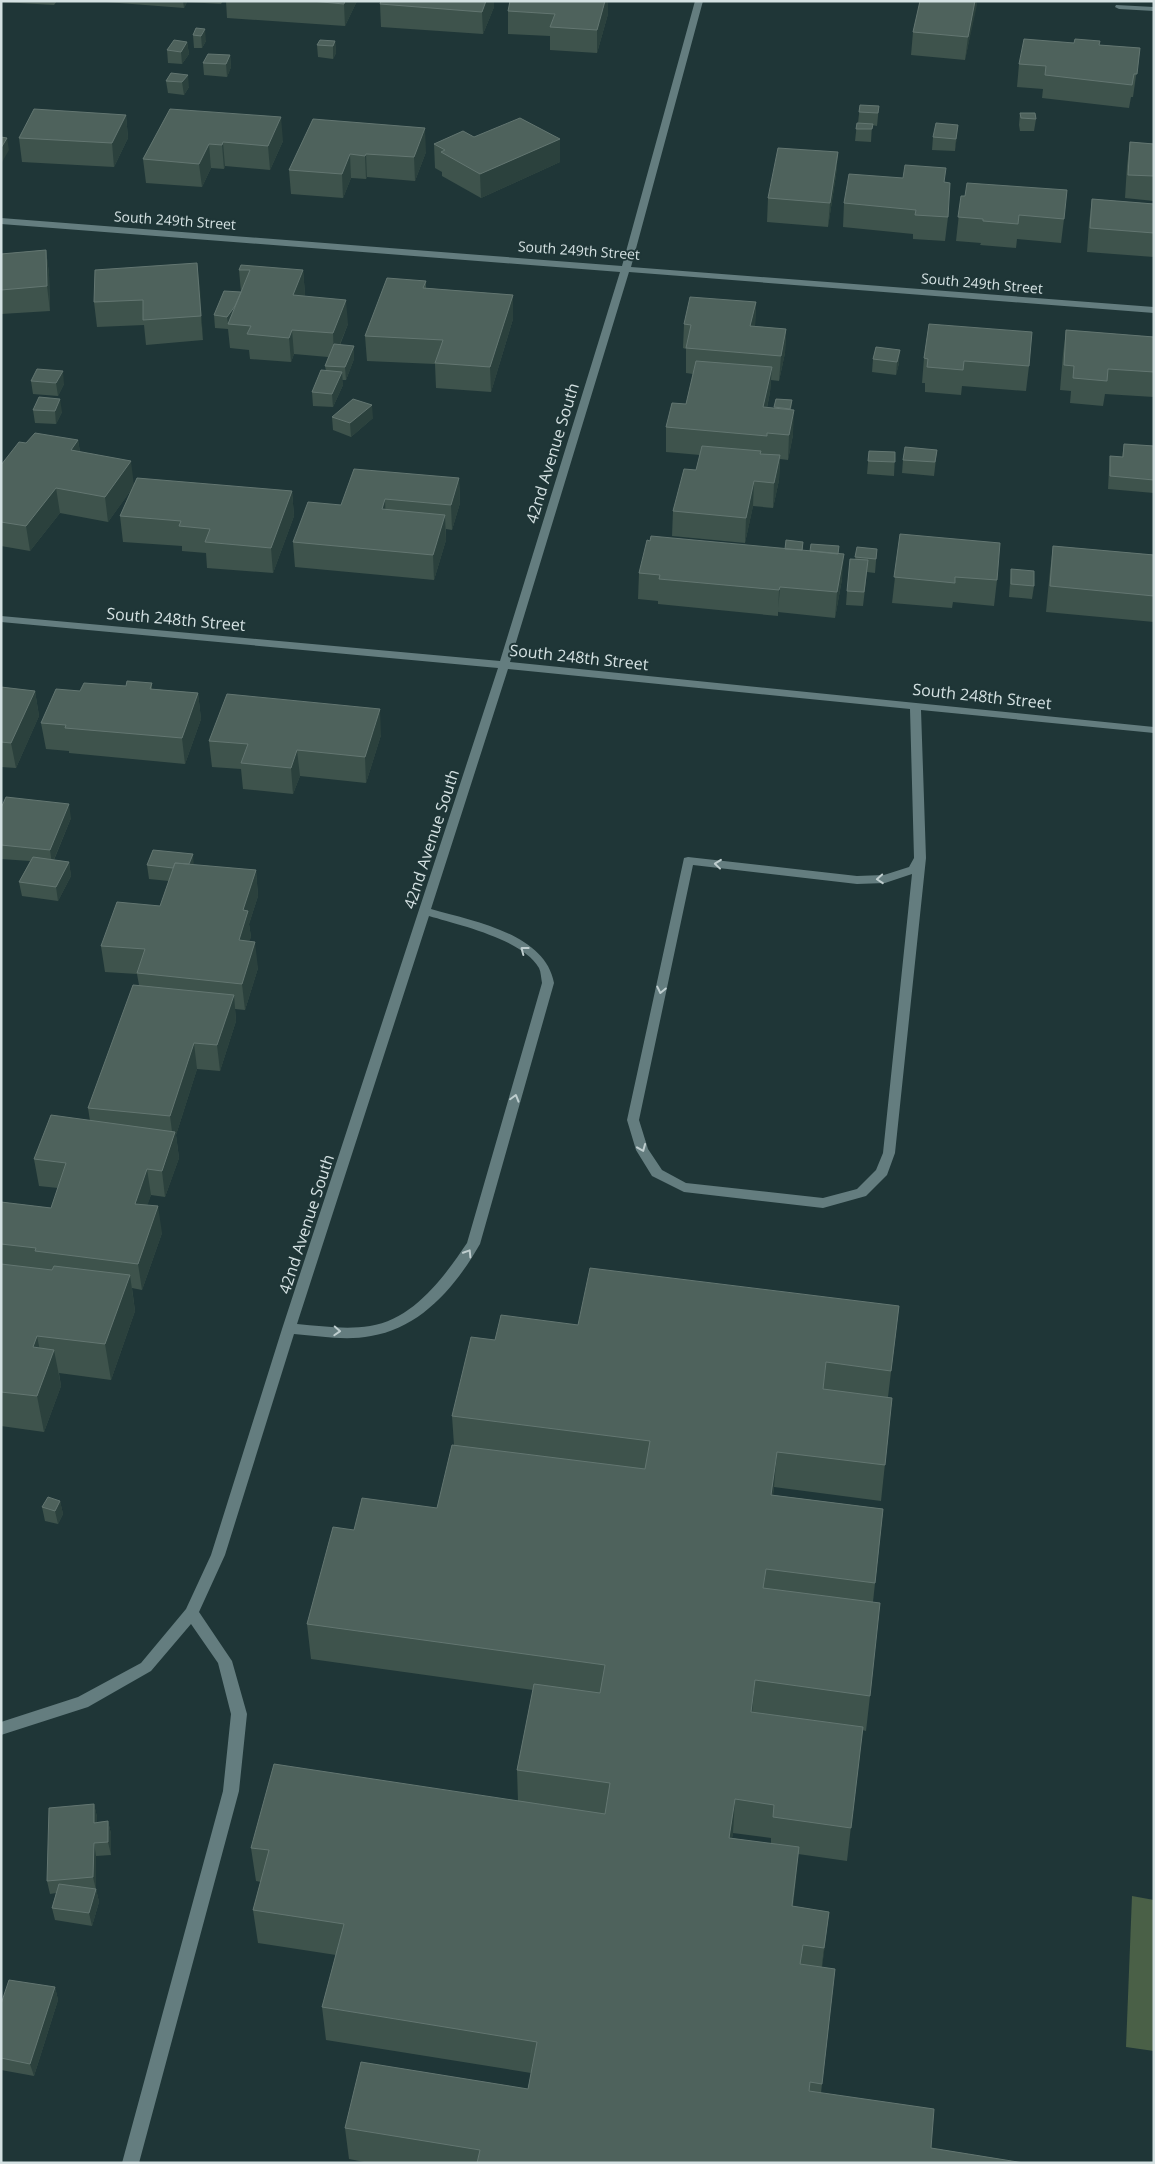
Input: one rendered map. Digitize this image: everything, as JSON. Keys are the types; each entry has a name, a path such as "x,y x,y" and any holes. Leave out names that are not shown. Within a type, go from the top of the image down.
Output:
{"street":[{"name":"42nd Avenue South","path":"1,1730 83,1702 146,1666 191,1613 218,1555 289,1328 504,665 626,268 699,1"},
{"path":"1119,7 1154,9"},
{"name":"South 249th Street","path":"1,221 1154,310"},
{"name":"South 248th Street","path":"1,619 504,665 1154,730"},
{"path":"915,706 920,858 889,1153 882,1172 861,1193 823,1203 684,1187 657,1173 642,1150 633,1120 688,861 857,880 885,879 913,870 920,858"},
{"path":"289,1328 371,1332 393,1325 428,1303 453,1276 474,1244 548,983 544,966 523,948 500,935 425,911"},
{"path":"130,2163 231,1790 239,1714 225,1661 191,1613"}],"green space":[{"path":"1132,1896 1154,1900 1154,2051 1126,2047"}],"building":[{"path":"311,1 345,1 344,4"},
{"path":"381,1 486,1 482,12 380,4"},
{"path":"510,1 605,1 597,30 550,27 555,14 508,11"},
{"path":"920,1 975,1 968,37 913,32"},
{"path":"196,28 205,29 201,36 193,35"},
{"path":"1024,39 1074,43 1075,39 1100,41 1099,45 1140,48 1137,74 1134,74 1132,85 1045,75 1046,66 1019,64"},
{"path":"174,40 187,42 181,52 167,50"},
{"path":"320,40 335,41 333,46 317,45"},
{"path":"208,54 230,55 226,64 203,63"},
{"path":"171,73 188,75 182,82 166,81"},
{"path":"860,105 879,106 878,113 859,112"},
{"path":"34,109 126,115 112,143 19,138"},
{"path":"170,109 281,117 268,146 223,142 222,145 209,144 199,164 143,159"},
{"path":"1020,113 1035,113 1036,119 1021,118"},
{"path":"520,118 560,139 480,174 441,152 445,150 434,144 463,131 474,137"},
{"path":"313,119 425,128 414,157 350,154 342,174 289,170"},
{"path":"857,123 873,124 872,129 856,129"},
{"path":"936,123 958,125 956,139 933,137"},
{"path":"1,137 7,138 1,148"},
{"path":"1130,142 1154,144 1154,176 1128,175"},
{"path":"778,148 838,152 830,203 768,198"},
{"path":"905,165 946,168 944,182 950,183 948,217 915,215 916,210 844,203 849,174 903,178"},
{"path":"967,183 1067,190 1064,219 1019,215 1018,224 958,217 961,196 965,196"},
{"path":"1092,199 1154,204 1154,233 1090,228"},
{"path":"46,250 47,286 1,290 1,254"},
{"path":"197,263 201,316 143,320 143,300 94,302 95,270"},
{"path":"241,265 303,270 293,295 346,300 333,333 292,330 289,338 247,334 251,326 228,324 250,270 239,270"},
{"path":"387,278 426,281 423,288 513,295 490,367 435,363 443,340 365,336"},
{"path":"224,291 241,292 235,306 227,317 214,315"},
{"path":"690,297 756,302 750,326 786,329 781,356 686,348 691,325 684,324"},
{"path":"929,324 1032,332 1029,366 964,361 963,370 927,367 928,359 924,358"},
{"path":"1066,330 1154,337 1154,372 1108,369 1107,381 1073,378 1074,366 1064,365"},
{"path":"334,344 354,346 345,367 325,366"},
{"path":"876,347 900,350 897,362 873,359"},
{"path":"696,361 772,367 763,407 794,410 789,435 767,433 767,436 666,427 672,403 686,404"},
{"path":"37,369 63,371 56,383 31,381"},
{"path":"321,370 342,372 332,394 312,392"},
{"path":"39,397 60,399 55,411 33,410"},
{"path":"353,399 372,405 350,423 332,417"},
{"path":"776,399 792,400 790,409 774,407"},
{"path":"35,433 78,440 71,450 131,461 105,497 56,488 26,526 1,522 1,465 19,442 26,443"},
{"path":"1124,444 1154,446 1154,480 1110,476 1110,456 1123,457"},
{"path":"702,446 761,451 760,454 780,455 774,483 754,481 746,518 673,511 684,469 696,470"},
{"path":"905,447 937,450 935,462 903,460"},
{"path":"869,451 895,452 895,462 868,461"},
{"path":"354,469 459,478 451,505 385,499 382,509 445,515 433,555 293,542 308,502 341,505"},
{"path":"137,478 292,491 271,548 205,542 210,529 179,526 181,521 120,516"},
{"path":"900,534 1000,543 997,580 955,577 955,583 894,577"},
{"path":"651,536 844,554 837,592 780,587 779,590 659,579 660,575 639,573 647,540 650,541"},
{"path":"786,540 803,542 802,550 785,549"},
{"path":"811,544 839,546 838,554 810,551"},
{"path":"1053,546 1154,555 1154,596 1050,586"},
{"path":"857,547 877,549 876,559 855,557"},
{"path":"850,559 868,560 864,592 847,591"},
{"path":"1011,569 1034,571 1034,586 1011,584"},
{"path":"127,681 152,683 150,689 198,693 182,738 65,728 66,725 41,723 56,689 80,691 84,683 126,686"},
{"path":"1,687 35,691 11,743 1,742"},
{"path":"227,694 380,709 365,757 297,750 291,768 241,763 248,744 209,741"},
{"path":"6,797 69,804 50,850 1,845 1,808"},
{"path":"153,850 193,854 189,864 175,863 173,868 147,865"},
{"path":"33,857 69,862 56,887 19,882"},
{"path":"175,863 256,870 243,910 248,911 239,940 255,942 242,984 137,973 145,949 101,946 117,902 160,906"},
{"path":"133,985 234,995 217,1045 194,1043 170,1116 88,1108"},
{"path":"51,1115 175,1132 162,1171 147,1169 135,1204 158,1206 138,1264 35,1251 36,1248 1,1244 1,1202 51,1208 66,1163 34,1159"},
{"path":"1,1264 52,1270 54,1266 130,1275 105,1344 37,1336 33,1347 54,1350 37,1396 1,1392"},
{"path":"590,1268 899,1306 891,1371 826,1362 823,1389 892,1398 885,1465 777,1452 771,1495 883,1509 875,1583 766,1569 763,1588 880,1603 870,1696 755,1680 751,1712 863,1727 851,1828 773,1817 774,1805 735,1799 729,1838 799,1847 792,1906 829,1912 824,1948 803,1945 800,1964 835,1969 822,2084 810,2082 809,2091 934,2109 931,2148 1024,2163 477,2163 480,2150 345,2128 361,2062 528,2089 537,2042 322,2007 344,1924 253,1910 269,1850 251,1848 274,1764 605,1814 610,1783 517,1770 534,1684 600,1693 605,1665 307,1624 333,1527 354,1530 362,1498 437,1508 452,1445 645,1469 650,1441 452,1416 471,1337 495,1340 501,1315 578,1325"},
{"path":"48,1497 60,1501 55,1511 42,1507"},
{"path":"94,1804 94,1823 108,1821 108,1842 94,1843 93,1877 47,1881 49,1808"},
{"path":"59,1884 96,1889 89,1913 52,1908"},
{"path":"9,1980 55,1987 30,2064 1,2058 1,2004"}]}
